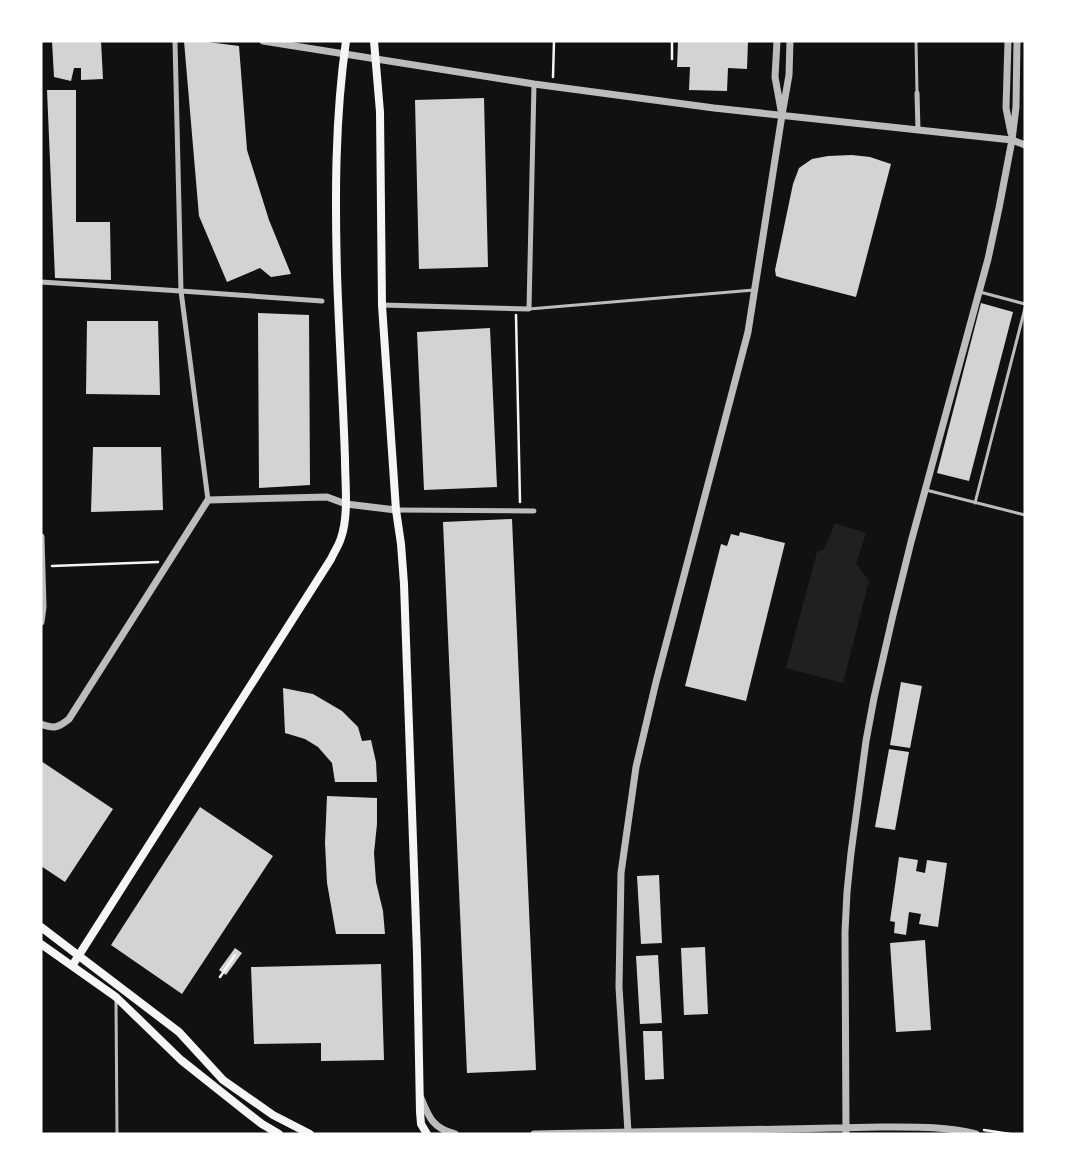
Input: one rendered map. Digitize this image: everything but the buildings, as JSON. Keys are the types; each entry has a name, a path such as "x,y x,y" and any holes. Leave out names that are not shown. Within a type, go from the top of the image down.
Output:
{"main road":[{"path":"72,966 331,559 341,539 346,504 337,273 336,174 340,86 346,41"},
{"path":"374,41 380,112 382,305 396,510 401,544 406,616 419,1094 421,1124 427,1134"},
{"path":"41,927 79,954 179,1032 223,1080 273,1115 310,1134"},
{"path":"41,944 116,998 181,1060 262,1124 279,1134"}],"street":[{"path":"41,724 51,728 61,726 69,720 208,500 181,291 174,41"},
{"path":"263,41 534,84 714,108 1012,140 1025,145"},
{"path":"777,41 775,77 782,115"},
{"path":"628,1132 619,988 621,873 636,767 656,682 748,332 789,75 790,41"},
{"path":"1008,41 1006,108 1012,140"},
{"path":"846,1130 845,932 847,892 866,741 893,615 988,259 1012,140 1016,107 1017,41"},
{"path":"382,305 529,309 534,84"},
{"path":"917,93 918,130"},
{"path":"41,282 322,301"},
{"path":"208,500 327,497 346,504 396,510 534,511"},
{"path":"41,537 43,566 41,622"},
{"path":"419,1094 428,1117 435,1125 444,1131 454,1134"},
{"path":"534,1134 937,1128 976,1134"}],"lane":[{"path":"916,41 917,93"},
{"path":"529,309 754,290"},
{"path":"979,292 1025,304"},
{"path":"975,502 1025,308"},
{"path":"925,490 1025,516"},
{"path":"116,998 117,1134"}],"path":[{"path":"553,86 554,41"},
{"path":"672,41 672,59"},
{"path":"516,309 520,511"},
{"path":"43,566 169,561"},
{"path":"220,977 235,955"},
{"path":"990,1130 1010,1134"}],"shaded area":[{"path":"835,523 866,533 856,563 869,581 843,683 786,668 817,552 824,549"}]}
